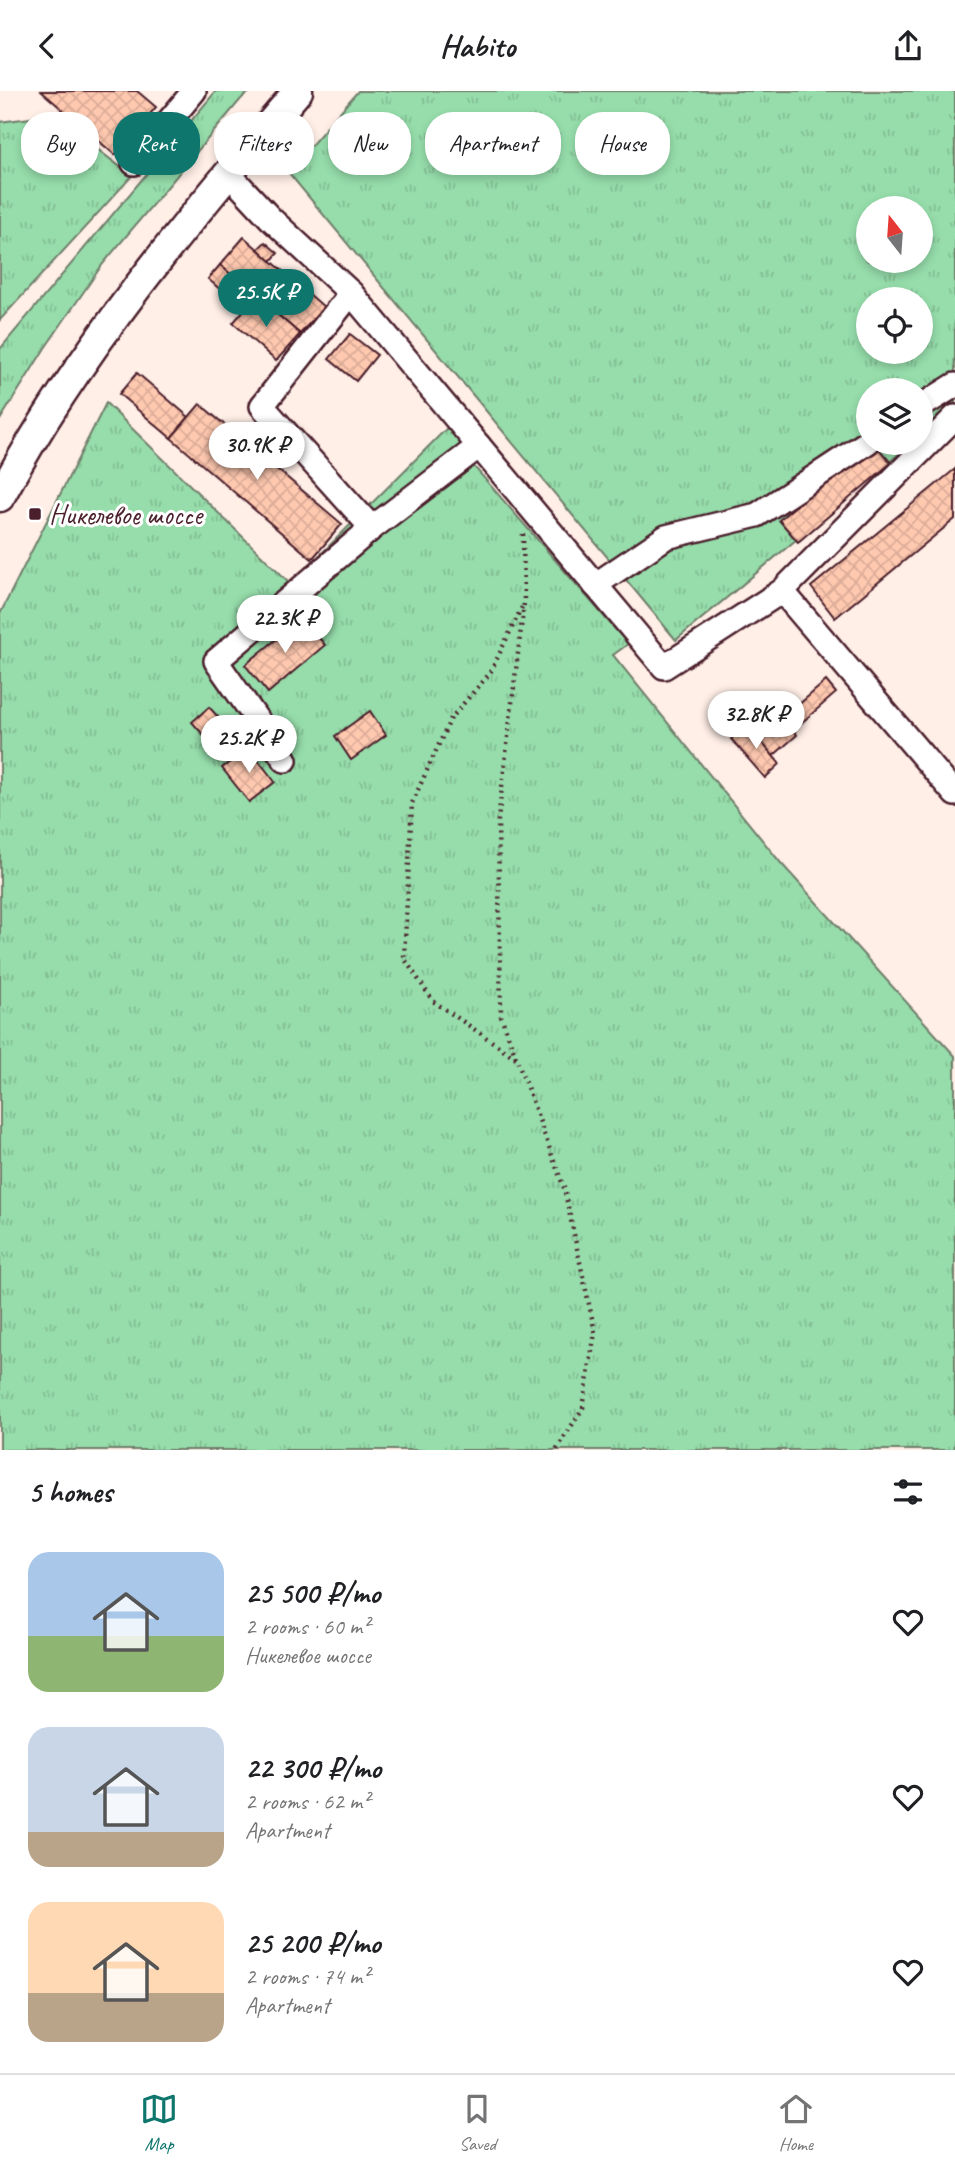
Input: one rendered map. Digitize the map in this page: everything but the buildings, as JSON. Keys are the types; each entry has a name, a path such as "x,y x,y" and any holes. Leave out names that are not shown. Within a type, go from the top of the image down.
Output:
{"main road":[{"path":"280,112 298,91"},
{"path":"0,497 35,437 94,348 163,254 226,175"}],"lane":[{"path":"176,112 194,91"},
{"path":"230,175 271,219 351,293 664,667 782,590 955,417"},
{"path":"351,293 262,406 372,528"},
{"path":"933,399 955,385"},
{"path":"285,760 216,660 372,528 479,446"},
{"path":"595,585 666,537 757,515 856,450"},
{"path":"782,590 955,795"}],"path":[{"path":"522,498 524,603 498,820 501,1016 564,1188 595,1332 583,1408 556,1450"},
{"path":"517,1058 433,1000 404,958 412,803 451,718 490,673 524,603"}],"green space":[{"path":"216,91 251,91 230,112 214,112 214,131 200,148 198,112"},
{"path":"358,91 955,91 955,407 933,426 933,378 856,378 856,455 898,455 676,640 290,175 314,175 314,142 328,126 328,175 411,175 411,112 340,112"},
{"path":"21,119 21,175 99,175 99,151 113,161 113,175 132,176 0,320 0,122"},
{"path":"146,175 177,175 102,265 0,420 0,349"},
{"path":"106,403 291,584 451,424 470,462 628,644 613,655 780,862 955,1056 955,1450 0,1450 0,614"}],"place":[{"name":"Никелевое шоссе","path":"35,514"}]}
